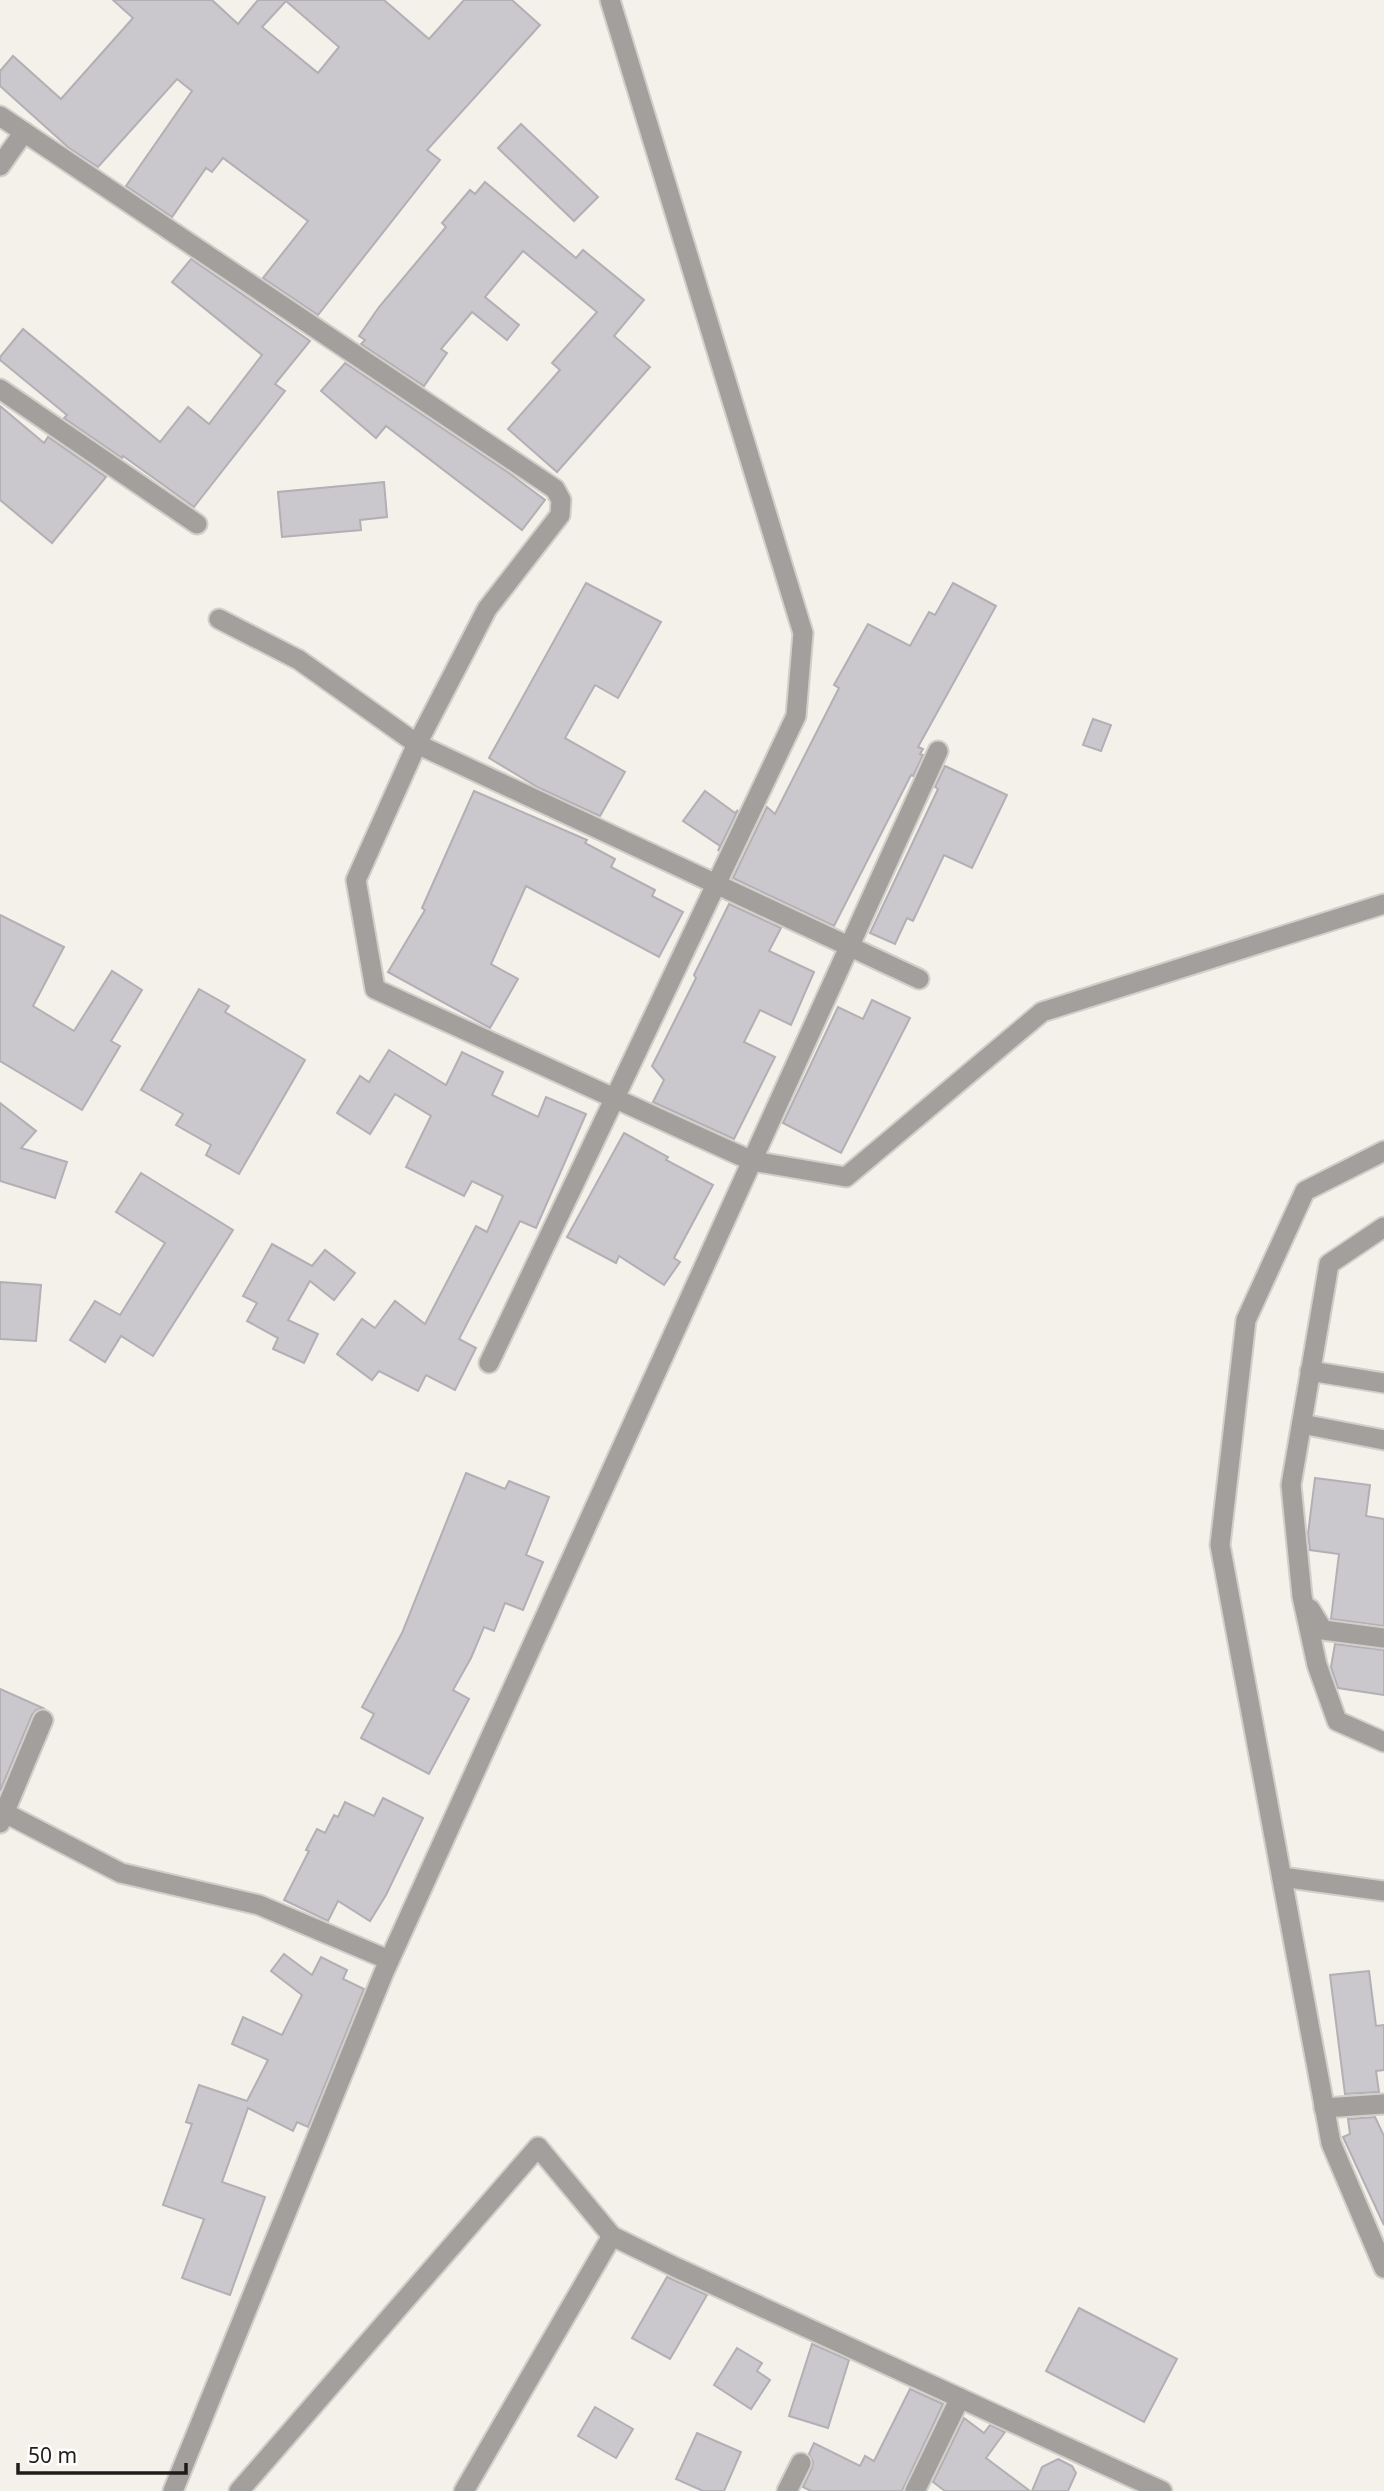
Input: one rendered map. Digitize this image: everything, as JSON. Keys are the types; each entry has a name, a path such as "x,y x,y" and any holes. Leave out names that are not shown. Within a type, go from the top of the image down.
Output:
{"street":[{"path":"489,1363 796,716 803,633 610,0"},
{"path":"0,116 559,494 562,507 560,514 488,609 417,744 356,880 374,989 752,1161 846,1177 1042,1012 1384,904"},
{"path":"0,166 24,132"},
{"path":"0,389 197,524"},
{"path":"219,619 299,660 417,744 919,979"},
{"path":"173,2491 389,1960 938,751"},
{"path":"1384,1151 1305,1191 1246,1320 1220,1545 1331,2143 1384,2269"},
{"path":"1384,1227 1329,1264 1291,1485 1302,1596 1317,1665 1337,1721 1384,1742"},
{"path":"1310,1371 1384,1383"},
{"path":"1302,1424 1384,1440"},
{"path":"1302,1596 1322,1630 1384,1638"},
{"path":"43,1720 2,1819 121,1873 259,1905 389,1960"},
{"path":"1282,1877 1381,1887"},
{"path":"1324,2109 1384,2104"},
{"path":"239,2491 538,2147 612,2236 1162,2491"},
{"path":"464,2491 612,2236"},
{"path":"915,2491 960,2398"},
{"path":"787,2491 801,2463"}],"building":[{"path":"113,0 212,0 238,24 258,0 384,0 429,39 464,0 512,0 540,25 427,150 440,160 318,315 263,278 308,221 223,158 212,172 206,168 172,217 126,186 192,91 177,79 98,167 69,148 0,86 0,71 13,56 61,99 133,18","holes":["286,1 339,47 318,73 262,27"]},
{"path":"521,124 598,197 574,221 498,148"},
{"path":"485,182 576,258 583,250 644,300 614,336 650,367 557,472 508,429 560,370 552,363 597,312 523,251 485,297 519,325 507,340 472,312 441,349 447,353 424,386 361,344 365,340 359,336 379,307 446,227 442,223 470,190 475,194"},
{"path":"191,259 310,341 275,384 285,391 194,507 64,418 67,415 0,360 23,329 160,442 188,407 209,424 262,355 172,282"},
{"path":"345,363 545,500 522,530 386,426 376,438 321,391"},
{"path":"0,406 44,443 48,437 106,477 52,543 0,500"},
{"path":"384,482 387,517 360,520 361,530 282,537 278,492"},
{"path":"586,583 661,622 618,698 595,685 565,738 625,772 600,816 539,788 489,758"},
{"path":"953,583 996,606 918,747 923,749 920,754 923,755 834,926 733,878 767,807 775,814 839,688 834,685 868,624 910,646 929,612 935,615"},
{"path":"1093,719 1111,725 1101,751 1083,745"},
{"path":"945,766 1007,795 972,868 944,855 913,921 907,918 895,944 870,933 938,789 935,787"},
{"path":"474,791 587,840 585,843 615,859 611,867 655,890 652,896 683,912 659,957 526,886 491,964 518,979 490,1028 388,972 425,910 422,908"},
{"path":"705,791 735,813 738,810 718,851 720,846 683,821"},
{"path":"729,904 781,928 769,951 814,972 791,1025 760,1010 744,1042 775,1057 734,1139 653,1102 664,1080 652,1066"},
{"path":"0,915 64,947 33,1006 74,1031 112,971 142,990 111,1041 120,1046 82,1110 0,1061"},
{"path":"199,989 229,1006 225,1012 305,1060 239,1174 206,1155 211,1145 176,1125 183,1114 141,1090"},
{"path":"872,1000 910,1018 841,1153 783,1123 838,1007 863,1019"},
{"path":"389,1050 446,1085 462,1052 503,1072 492,1095 538,1117 546,1097 586,1114 536,1228 520,1221 459,1339 476,1348 455,1390 426,1375 418,1391 379,1371 372,1380 337,1354 362,1319 375,1328 395,1301 425,1324 476,1226 487,1232 503,1196 472,1181 464,1196 406,1167 431,1116 395,1094 370,1134 337,1113 360,1076 369,1082"},
{"path":"0,1103 36,1131 21,1148 67,1162 55,1198 0,1181"},
{"path":"624,1133 668,1157 666,1160 713,1185 674,1258 680,1262 664,1285 619,1256 616,1263 567,1237"},
{"path":"141,1173 233,1230 153,1356 121,1336 105,1362 70,1340 95,1301 120,1315 165,1243 116,1212"},
{"path":"272,1244 312,1266 325,1250 355,1273 334,1300 310,1281 288,1320 318,1334 304,1363 273,1349 278,1338 247,1321 257,1303 243,1296"},
{"path":"0,1282 41,1285 36,1341 0,1339"},
{"path":"466,1473 505,1489 509,1481 549,1497 526,1555 543,1562 523,1610 505,1603 494,1631 484,1627 453,1690 469,1699 429,1774 361,1738 374,1714 362,1707 402,1633"},
{"path":"1315,1478 1370,1485 1366,1516 1384,1519 1384,1626 1331,1619 1339,1554 1310,1550 1308,1534"},
{"path":"1335,1644 1384,1650 1384,1695 1338,1688 1331,1667"},
{"path":"0,1689 43,1708 32,1715 0,1791"},
{"path":"383,1798 423,1818 386,1895 370,1921 338,1901 328,1921 284,1900 317,1829 325,1833 334,1815 338,1817 345,1802 374,1816"},
{"path":"284,1954 312,1975 321,1957 347,1970 343,1979 364,1989 308,2127 297,2122 293,2131 248,2108 222,2182 265,2197 230,2295 182,2278 204,2219 163,2205 192,2124 186,2122 199,2085 247,2101 268,2060 232,2044 243,2017 282,2035 302,1995 271,1971"},
{"path":"1369,1971 1376,2026 1384,2025 1384,2070 1376,2071 1379,2092 1345,2094 1330,1975"},
{"path":"1375,2117 1384,2136 1384,2225 1343,2137 1350,2134 1348,2119"},
{"path":"667,2277 707,2295 670,2359 632,2338"},
{"path":"1079,2308 1177,2359 1144,2422 1046,2371"},
{"path":"812,2344 849,2360 828,2428 789,2416"},
{"path":"737,2348 762,2363 757,2371 770,2380 751,2409 714,2385"},
{"path":"910,2389 943,2404 902,2491 811,2491 803,2487 812,2468 813,2462 809,2454 814,2443 860,2466 865,2456 874,2461"},
{"path":"595,2407 633,2429 616,2458 578,2436"},
{"path":"964,2418 984,2433 990,2425 1005,2432 986,2458 1030,2491 945,2491 933,2482"},
{"path":"697,2433 741,2452 724,2491 703,2491 676,2479"},
{"path":"1058,2459 1072,2466 1076,2473 1068,2491 1032,2491 1042,2467"}]}
